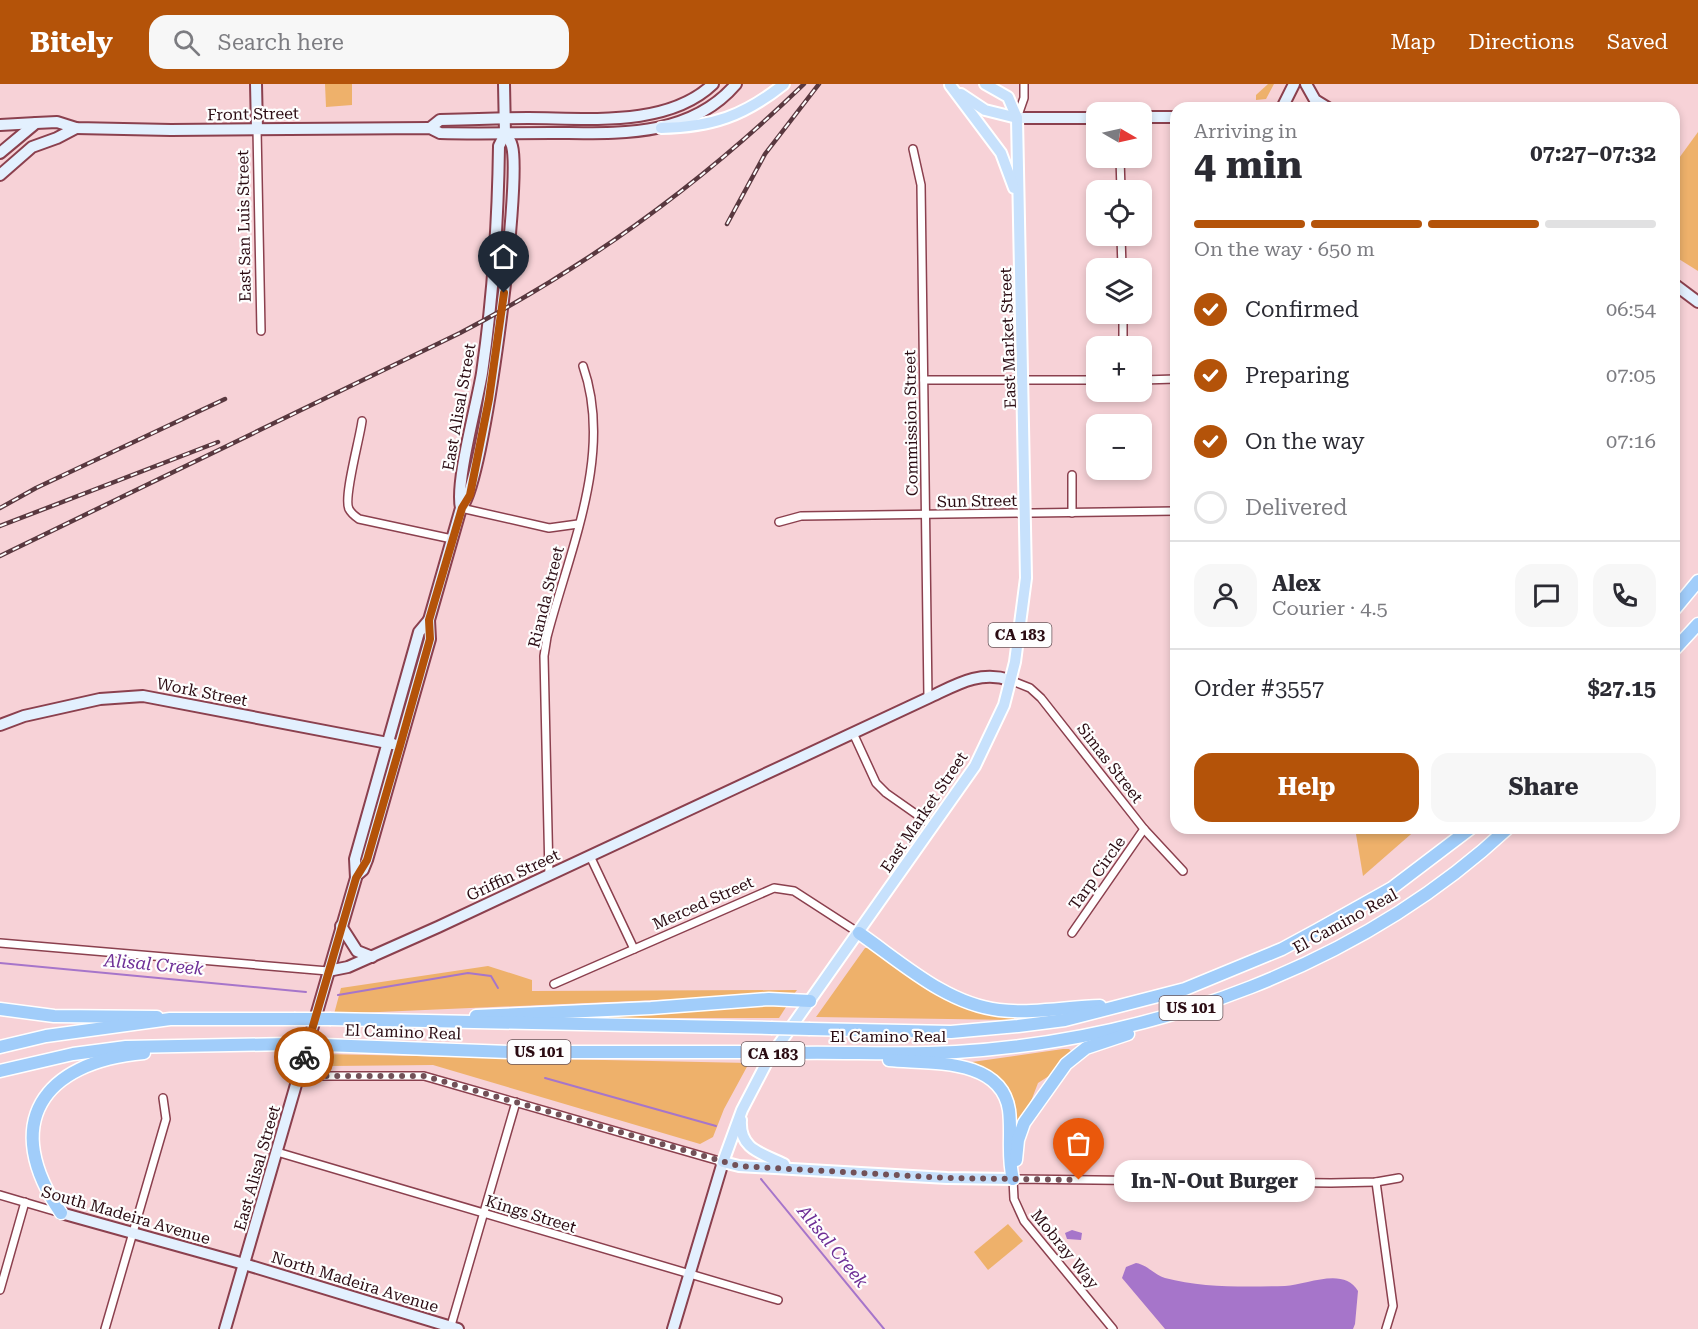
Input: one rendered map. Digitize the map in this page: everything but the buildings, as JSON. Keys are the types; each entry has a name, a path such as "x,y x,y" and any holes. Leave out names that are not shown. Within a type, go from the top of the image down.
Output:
{"highway":[{"path":"1680,603 1698,581"},
{"path":"1680,644 1698,624"},
{"name":"El Camino Real","path":"0,1047 46,1036 170,1019 294,1019 951,1032 1065,1020 1196,985 1282,949 1392,888 1463,834"},
{"name":"El Camino Real","path":"0,1071 96,1050 173,1046 288,1044 509,1052 955,1052 1012,1047 1090,1035 1167,1015 1311,962 1355,939 1454,874 1501,834"},
{"path":"859,933 946,992 978,1005 1015,1011 1122,1005"},
{"path":"447,1023 473,1016 651,1008 769,999 810,1001"},
{"path":"0,1009 54,1016 148,1016 170,1019"},
{"path":"1013,1179 1018,1140 1024,1123 1066,1064 1086,1048 1144,1029 1167,1015"},
{"path":"27,1106 40,1088 70,1070 93,1062 148,1053 173,1046"},
{"path":"828,1053 968,1068 984,1073 997,1084 1006,1100 1009,1163 1013,1179"},
{"path":"27,1176 42,1195 61,1213"}],"main road":[{"name":"East San Luis Street","path":"256,84 257,129"},
{"name":"East Alisal Street","path":"356,876 363,870 367,860 430,639 429,620 462,508 470,495 477,463 504,293 512,145 505,134 504,84"},
{"name":"Front Street","path":"430,128 440,120 636,116 670,109 706,91 713,84"},
{"name":"Front Street","path":"36,123 57,122 76,128 430,128 440,133 627,133 661,128 707,108 736,84"},
{"path":"661,128 693,127 735,116 784,84"},
{"path":"950,84 985,110 1003,116 1086,118"},
{"path":"950,84 1001,153 1011,176 1019,210"},
{"path":"985,84 1008,97 1017,118"},
{"path":"1285,102 1294,84"},
{"path":"1306,84 1318,102"},
{"path":"1152,117 1170,117"},
{"name":"East Market Street","path":"673,1329 723,1162 742,1110 768,1060 975,766 995,725 1011,680 1026,598 1024,379 1017,118"},
{"path":"0,125 36,123"},
{"path":"0,153 36,123"},
{"path":"0,175 32,147 76,128"},
{"path":"1680,288 1698,302"},
{"name":"East Alisal Street","path":"225,1329 356,876 355,858 387,743 419,632 429,620"},
{"name":"Griffin Street","path":"328,971 344,968 372,957 976,677 994,675 1011,680"},
{"name":"Work Street","path":"0,725 24,716 100,699 143,696 400,746"},
{"path":"341,926 357,951 372,957"},
{"path":"742,1110 741,1132 745,1143 753,1150 792,1167"},
{"path":"723,1162 739,1166 792,1167 941,1178 1013,1179"},
{"name":"South Madeira Avenue","path":"61,1213 244,1264"},
{"name":"North Madeira Avenue","path":"244,1264 453,1328"}],"street":[{"name":"East Market Street","path":"1017,118 1024,98 1024,84"},
{"name":"East San Luis Street","path":"257,129 261,332"},
{"name":"Commission Street","path":"913,149 921,185 928,698"},
{"name":"Rianda Street","path":"549,875 544,656 547,637 593,465 592,391 583,366"},
{"path":"1152,380 1170,379"},
{"path":"924,380 1086,380"},
{"path":"362,421 360,444 346,494 348,509 359,519 452,539"},
{"path":"1071,475 1072,513"},
{"path":"462,508 549,528 578,524"},
{"name":"Sun Street","path":"779,522 801,516 1170,511"},
{"name":"Simas Street","path":"1011,680 1030,688 1041,698 1144,829 1183,871"},
{"path":"853,733 876,783 886,793 933,826"},
{"name":"Tarp Circle","path":"1071,933 1144,829"},
{"path":"590,856 634,949"},
{"name":"Merced Street","path":"554,984 774,888 794,891 859,933"},
{"name":"Griffin Street","path":"0,943 328,971"},
{"path":"300,1073 318,1076 424,1076 723,1162"},
{"path":"105,1329 166,1119 163,1098"},
{"path":"453,1328 516,1102"},
{"name":"Kings Street","path":"277,1152 778,1300"},
{"path":"1013,1179 1376,1182 1399,1178"},
{"name":"Mobray Way","path":"1013,1179 1014,1199 1024,1221 1113,1329"},
{"path":"1376,1182 1393,1306 1386,1329"},
{"name":"South Madeira Avenue","path":"0,1195 61,1213"},
{"path":"0,1290 25,1202"}],"shaded area":[{"path":"325,84 352,84 352,105 326,107"},
{"path":"1268,84 1274,84 1266,99 1256,100 1256,95"},
{"path":"1698,132 1698,271 1680,260 1680,157"},
{"path":"1356,834 1411,834 1363,876"},
{"path":"865,948 870,948 929,989 1014,1014 1014,1020 816,1017"},
{"path":"488,966 532,980 532,991 797,990 794,994 334,1014 341,988"},
{"path":"770,1004 786,1007 779,1018 609,1018 608,1013"},
{"path":"1069,1049 1072,1052 1052,1074 1038,1083 1028,1109 1018,1124 1014,1124 1012,1101 1005,1086 991,1073 972,1062"},
{"path":"322,1054 749,1063 724,1109 713,1137 700,1144 433,1065 331,1066 320,1061"},
{"path":"1008,1224 1023,1241 988,1270 974,1252"},
{"path":"1072,1230 1082,1233 1081,1240 1067,1239 1065,1233"},
{"path":"1136,1263 1165,1278 1209,1285 1285,1286 1324,1279 1344,1280 1358,1291 1355,1324 1353,1329 1165,1329 1122,1278 1126,1267"}],"waterway":[{"name":"Alisal Creek","path":"0,963 306,992"},
{"name":"Alisal Creek","path":"338,995 468,973 491,976 498,988"},
{"name":"Alisal Creek","path":"545,1078 716,1126"},
{"name":"Alisal Creek","path":"761,1179 884,1329"}],"railway":[{"path":"0,556 460,333 553,280 683,190 765,121 804,84"},
{"path":"727,224 765,154 819,84"},
{"path":"0,508 36,488 225,399"},
{"path":"0,526 218,442"}],"way so far":[{"path":"304,1057 300,1073 318,1076 424,1076 739,1166 744,1164 947,1178 1079,1180"}],"place":[{"name":"In-N-Out Burger","path":"1079,1180"}],"route":[{"path":"304,1057 356,876 363,870 367,860 430,639 429,620 462,508 470,495 489,399 504,293"}]}
